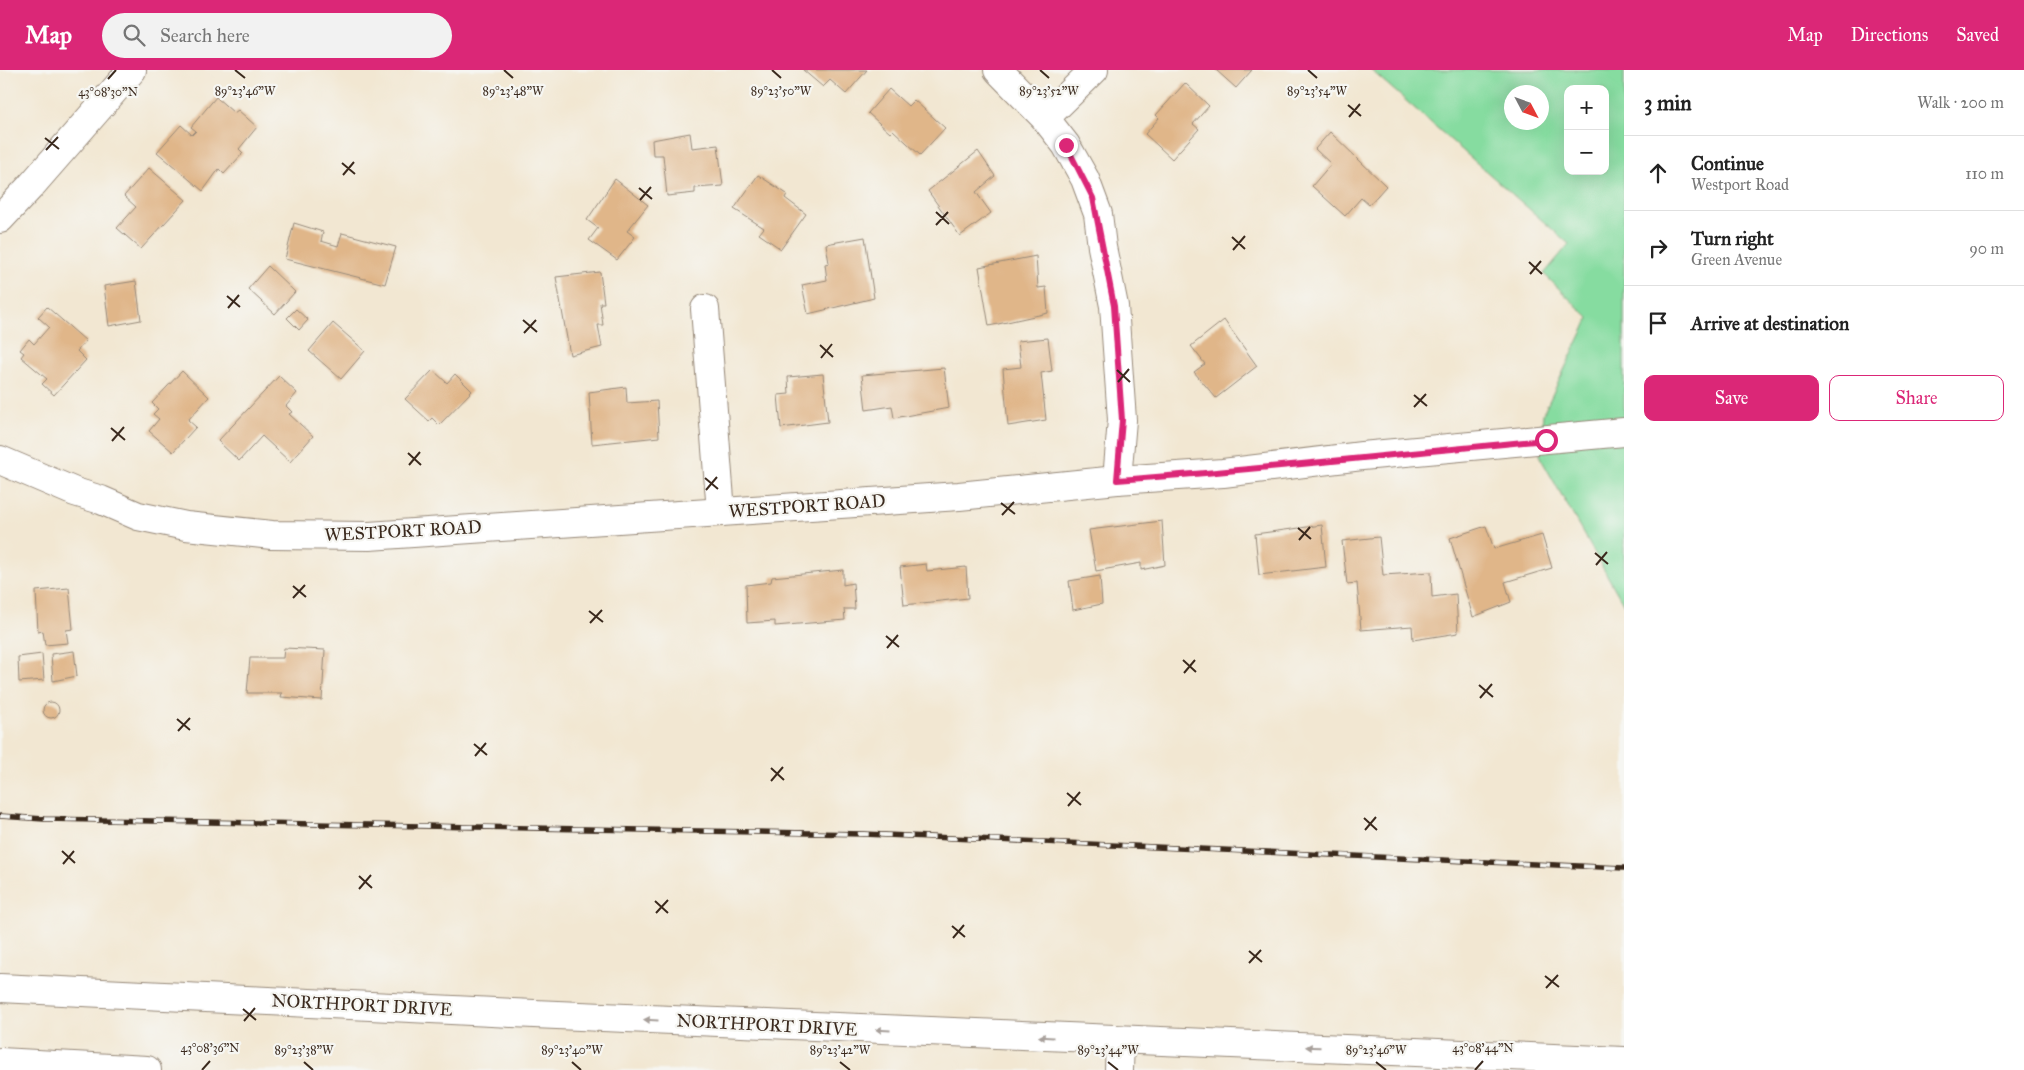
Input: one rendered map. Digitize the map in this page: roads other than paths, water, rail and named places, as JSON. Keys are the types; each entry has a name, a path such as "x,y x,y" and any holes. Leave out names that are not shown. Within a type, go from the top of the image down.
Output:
{"street":[{"path":"0,219 132,70"},
{"path":"998,70 1045,118 1066,145 1085,179 1098,214 1102,247 1114,306 1122,420 1117,480"},
{"path":"1045,118 1094,70"},
{"path":"705,309 721,512"},
{"name":"WESTPORT ROAD","path":"0,460 74,492 101,500 138,516 186,526 272,535 369,536 959,496 1117,480 1223,473 1362,456 1624,432"},
{"name":"NORTHPORT DRIVE","path":"0,988 1120,1041 1624,1061"},
{"path":"1119,1070 1120,1041"},
{"path":"0,1062 146,1070"}],"railway":[{"path":"0,816 44,819 864,834 1624,868"}]}
